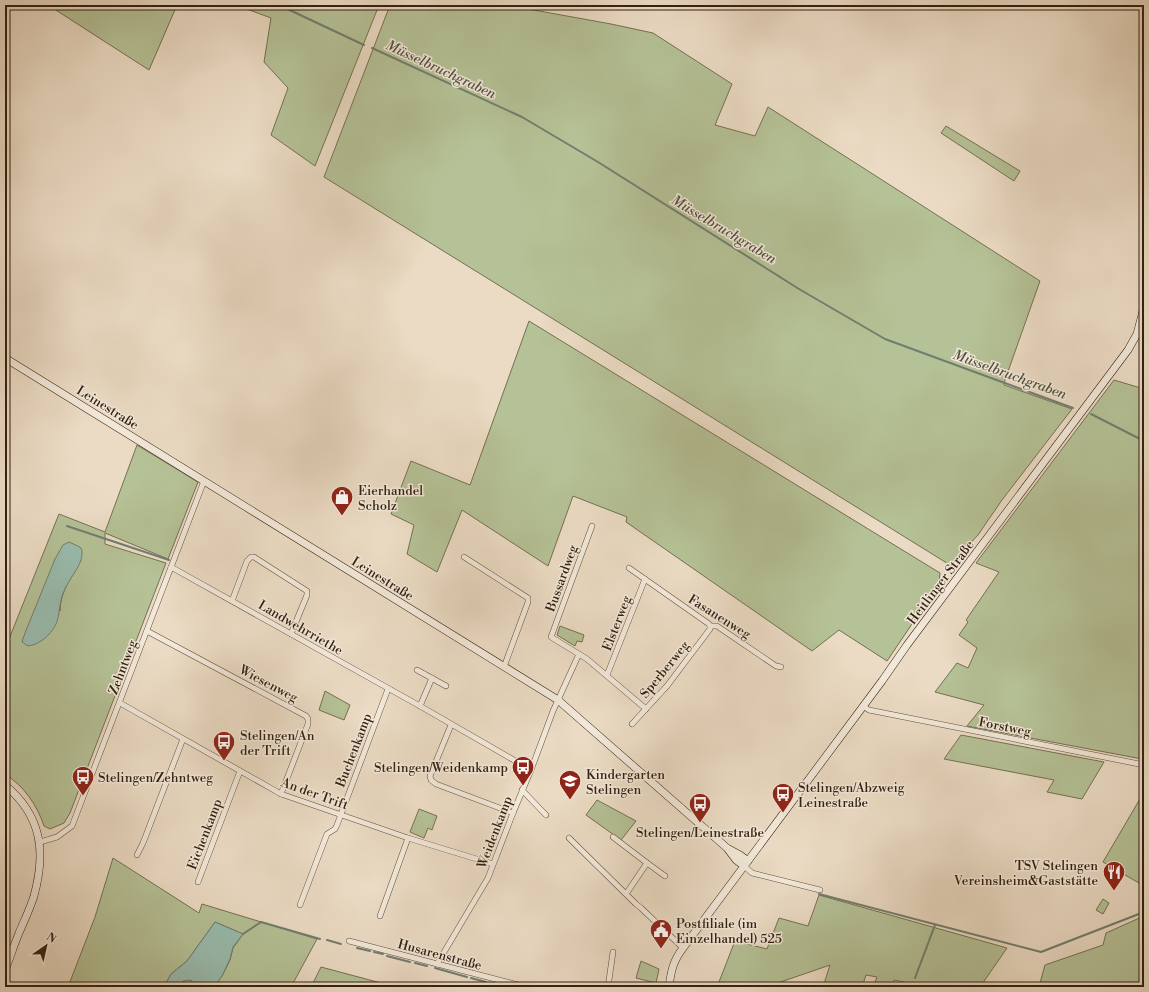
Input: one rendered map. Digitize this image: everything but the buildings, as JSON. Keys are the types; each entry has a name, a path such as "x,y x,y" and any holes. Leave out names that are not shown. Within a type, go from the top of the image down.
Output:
{"street":[{"name":"Heitlinger Straße","path":"669,987 672,967 683,948 1128,350 1137,334 1144,307"},
{"name":"Leinestraße","path":"5,358 558,700 727,848 736,860 746,863"},
{"name":"Zehntweg","path":"40,842 58,837 72,826 204,481"},
{"name":"Bussardweg","path":"579,654 551,637 592,526"},
{"path":"232,601 249,559 254,557 308,592 291,634"},
{"path":"464,557 528,598 528,602 504,667"},
{"name":"Landwehrriethe","path":"171,566 531,770"},
{"name":"Fasanenweg","path":"629,568 710,626 716,626 776,666 781,667"},
{"name":"Elsterweg","path":"608,675 645,579"},
{"name":"Sperberweg","path":"632,724 667,686 710,629 710,626"},
{"name":"Wiesenweg","path":"147,632 306,716 308,719 308,724 281,794"},
{"path":"579,654 608,675 646,709"},
{"name":"Weidenkamp","path":"437,964 488,878 558,700 579,654"},
{"path":"417,670 446,686"},
{"path":"420,706 432,678"},
{"name":"Buchenkamp","path":"300,905 327,834 335,829 341,815 388,689"},
{"name":"An der Trift","path":"120,703 281,794 408,838 493,864"},
{"name":"Forstweg","path":"864,706 869,710 1144,765"},
{"path":"451,725 430,776 431,780 436,784 513,813"},
{"path":"137,855 183,739"},
{"name":"Eichenkamp","path":"198,882 240,771"},
{"path":"5,785 26,807 33,821 40,842 40,864 34,896 5,970"},
{"path":"522,790 546,815"},
{"path":"613,837 664,876"},
{"path":"380,916 408,838"},
{"path":"569,838 676,943 683,948"},
{"path":"626,894 647,863"},
{"path":"746,863 752,873 820,890"},
{"name":"Husarenstraße","path":"349,941 526,987"},
{"path":"608,987 613,952"}],"shaded area":[{"path":"48,5 177,5 149,70"},
{"path":"236,5 379,5 315,166 271,135 288,88 264,62 271,18"},
{"path":"390,5 506,5 653,33 732,84 715,125 755,136 768,107 1040,281 1004,385 1072,409 1002,500 978,535 950,565 324,177"},
{"path":"946,126 1020,171 1014,181 941,133"},
{"path":"529,321 940,573 939,584 887,661 839,630 812,651 626,522 627,517 573,496 548,566 462,510 437,572 407,554 414,525 391,514 411,461 470,485"},
{"path":"1114,380 1144,389 1144,757 1142,759 967,726 984,705 935,692 957,663 968,668 977,648 959,635 968,622 966,620 999,572 976,563"},
{"path":"137,445 198,482 168,559 105,533 105,544 166,563 70,813 64,823 50,829 44,826 34,803 24,790 5,774 5,649 59,514 105,532","holes":["55,559 81,560 64,591 60,611"]},
{"path":"69,542 80,547 82,550 82,558 62,596 59,615 51,633 36,644 28,646 22,642 25,633 55,559 63,545"},
{"path":"560,626 584,635 582,642 577,641 575,646 557,635"},
{"path":"325,691 350,705 344,720 319,710"},
{"path":"961,735 1104,762 1082,799 1047,792 1054,780 944,759"},
{"path":"1144,792 1144,886 1103,862"},
{"path":"597,800 636,821 621,840 586,815"},
{"path":"419,809 437,816 432,830 428,828 424,838 410,832"},
{"path":"113,858 199,913 202,904 317,939 291,987 214,987 222,976 230,960 233,948 243,934 215,922 187,961 171,974 164,987 68,987 95,917"},
{"path":"819,895 1007,948 980,987 927,987 894,980 891,987 873,987 877,977 866,975 862,987 823,987 830,965 769,987 717,987 735,941 767,949 779,918 808,926"},
{"path":"1103,899 1109,903 1103,914 1096,910"},
{"path":"1144,916 1144,963 1139,987 1039,987 1045,965 1103,945 1106,933"},
{"path":"215,922 243,934 233,947 230,959 222,976 214,987 196,987 191,980 183,981 179,987 164,987 171,974 187,961"},
{"path":"641,961 659,969 656,983 636,978"},
{"path":"321,967 396,987 311,987"},
{"path":"191,980 196,987 179,987 183,981"}],"waterway":[{"name":"Müsselbruchgraben","path":"279,5 364,45"},
{"name":"Müsselbruchgraben","path":"372,48 522,117 598,162 799,289 885,339 1073,408"},
{"name":"Müsselbruchgraben","path":"1091,414 1144,441"},
{"path":"67,526 169,560"},
{"path":"819,894 1041,952 1144,912"},
{"path":"243,934 261,922 320,939"},
{"path":"915,978 935,925"},
{"path":"327,940 341,944"},
{"path":"357,948 370,951"},
{"path":"374,952 383,954"},
{"path":"387,956 410,962"},
{"path":"415,963 427,966"},
{"path":"435,968 467,977"},
{"path":"1141,987 1144,974"},
{"path":"471,978 486,982"}],"place":[{"name":"Eierhandel Scholz","path":"342,516"},
{"name":"Stelingen/An der Trift","path":"224,762"},
{"name":"Stelingen/Weidenkamp","path":"523,786"},
{"name":"Stelingen/Zehntweg","path":"83,796"},
{"name":"Kindergarten Stelingen","path":"570,800"},
{"name":"Stelingen/Abzweig Leinestraße","path":"783,814"},
{"name":"Stelingen/Leinestraße","path":"700,824"},
{"name":"TSV Stelingen Vereinsheim&Gaststätte","path":"1114,892"},
{"name":"Postfiliale (im Einzelhandel) 525","path":"661,950"}]}
